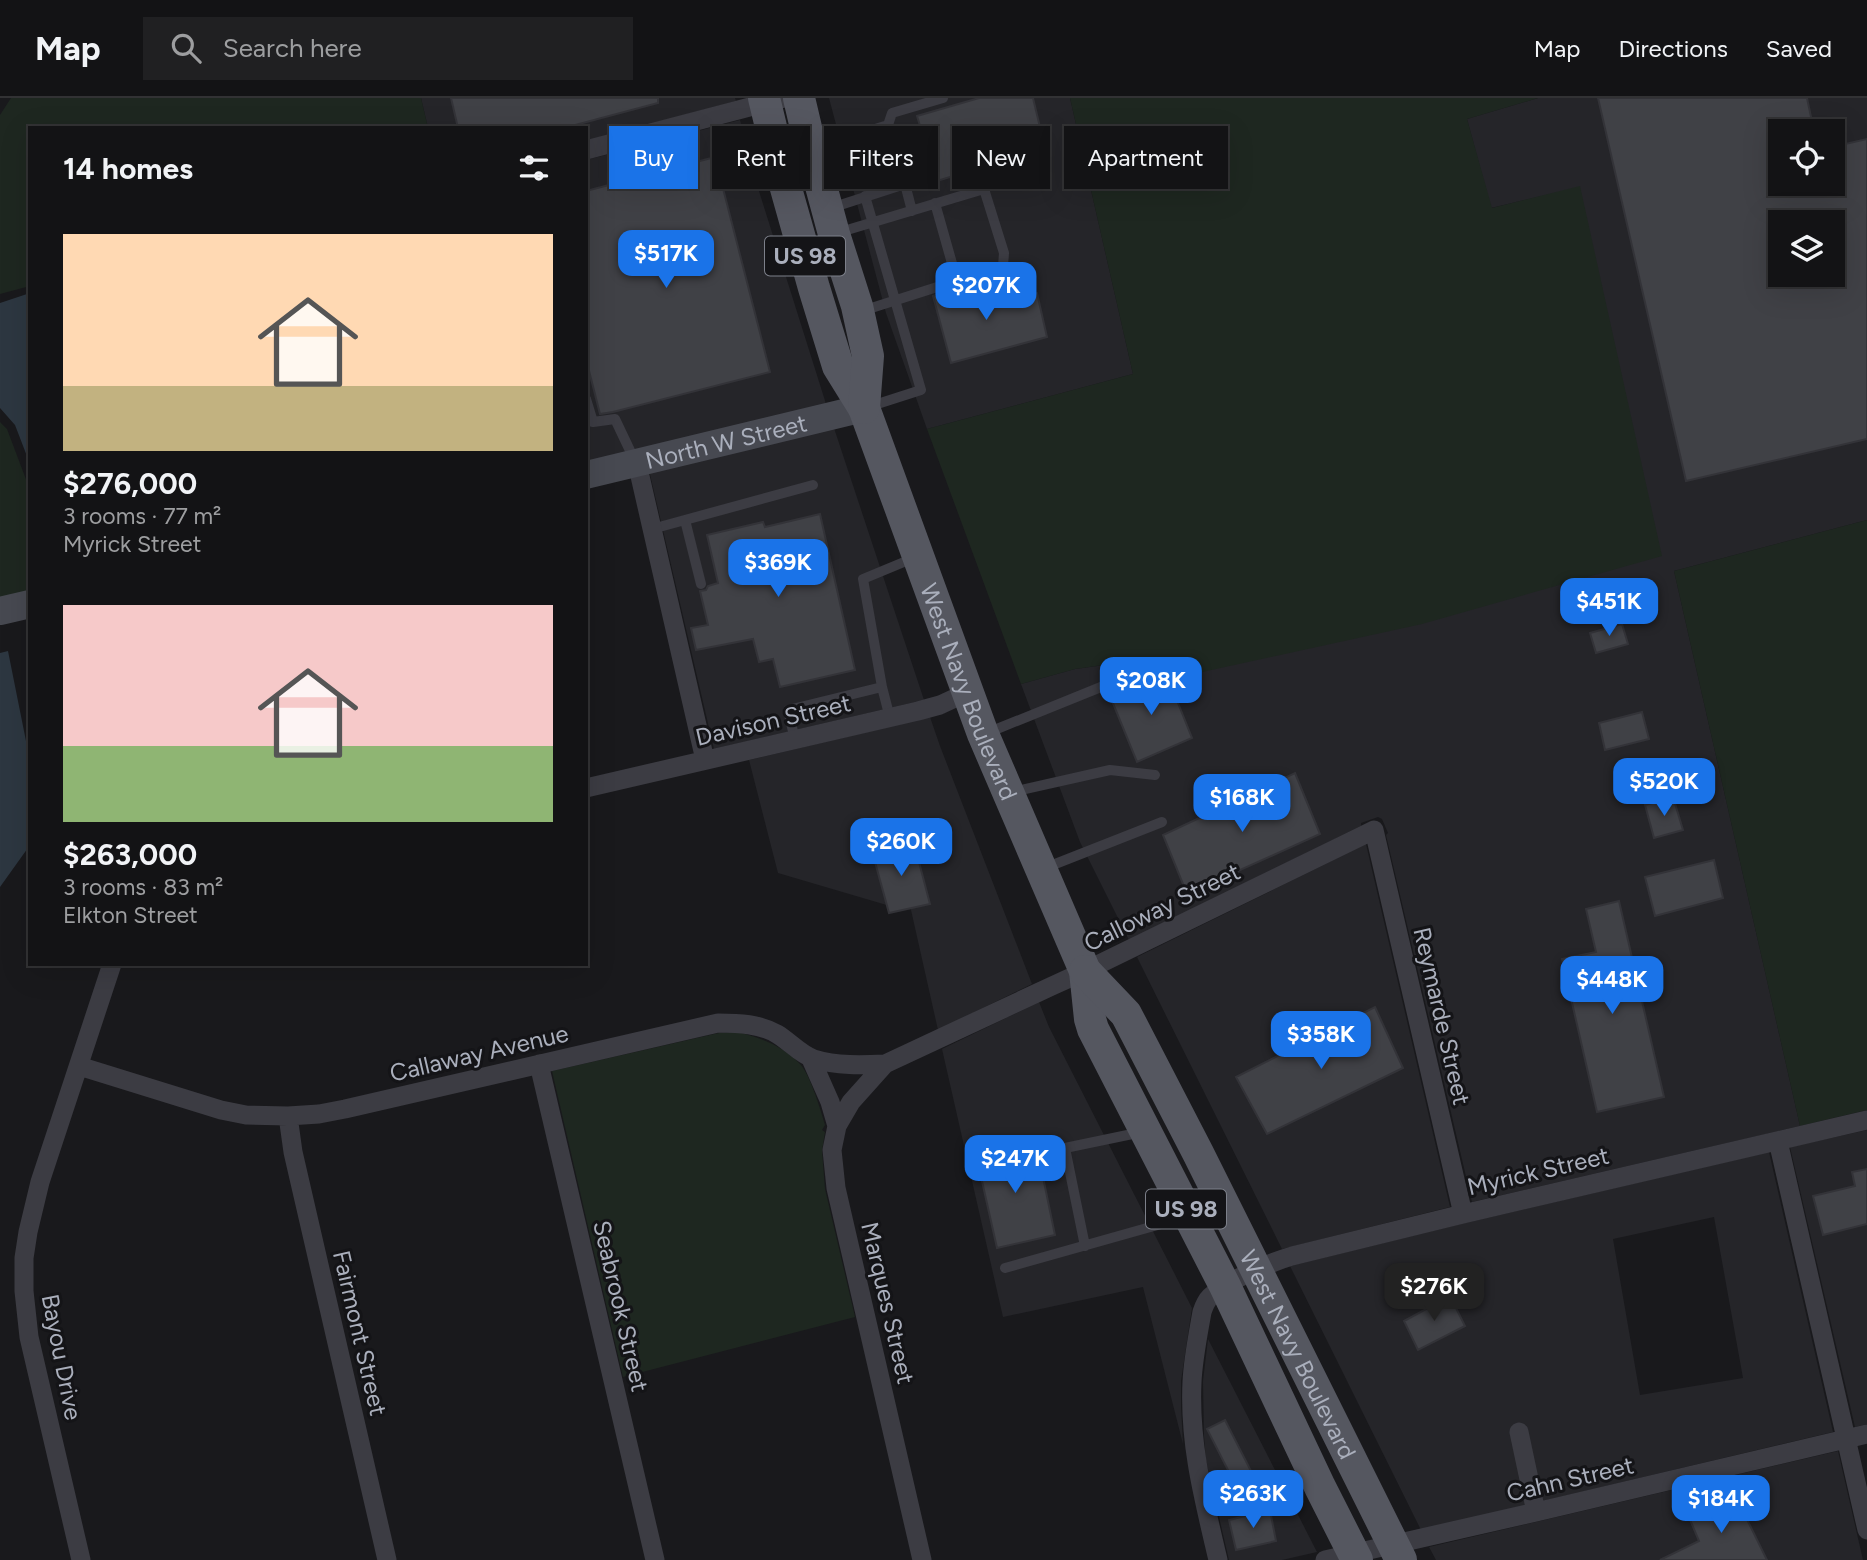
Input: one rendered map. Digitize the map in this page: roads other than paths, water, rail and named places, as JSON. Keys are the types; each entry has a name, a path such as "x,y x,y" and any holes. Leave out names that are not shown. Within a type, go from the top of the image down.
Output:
{"main road":[{"name":"West Navy Boulevard","path":"799,98 868,356 864,408"},
{"name":"West Navy Boulevard","path":"771,100 792,211 838,366 864,408 983,734 1041,870 1086,971 1126,1014 1397,1553"},
{"name":"North W Street","path":"588,475 864,408"},
{"path":"0,611 28,604"},
{"name":"West Navy Boulevard","path":"1086,971 1093,1029 1225,1286 1346,1558"}],"street":[{"path":"588,149 771,100"},
{"path":"636,463 705,760"},
{"name":"Davison Street","path":"588,788 890,718 940,705 968,692"},
{"name":"Calloway Street","path":"1086,971 1374,830"},
{"name":"Reymarde Street","path":"1374,830 1463,1214"},
{"name":"Bayou Drive","path":"81,1560 29,1336 24,1292 24,1258 40,1182 112,966"},
{"name":"Callaway Avenue","path":"79,1066 221,1110 246,1115 288,1116 345,1109 719,1023 748,1024 776,1033 811,1059 856,1066 885,1064 1086,971"},
{"name":"Marques Street","path":"811,1059 830,1102 837,1126 832,1150 836,1188 922,1560"},
{"name":"Seabrook Street","path":"539,1064 654,1560"},
{"name":"Callaway Avenue","path":"837,1126 851,1102 885,1064"},
{"name":"Fairmont Street","path":"288,1116 293,1152 387,1560"},
{"name":"Myrick Street","path":"1225,1286 1292,1256 1867,1120"},
{"path":"1777,1141 1867,1530"},
{"path":"1218,1560 1196,1463 1192,1381 1205,1302 1225,1286"},
{"path":"1519,1432 1536,1512"},
{"name":"Cahn Street","path":"1346,1558 1397,1553 1536,1512 1867,1434"}],"lane":[{"path":"811,149 888,125 891,113 943,98"},
{"path":"831,222 865,197 890,189"},
{"path":"906,189 912,211"},
{"path":"831,222 873,222 984,189 1004,253 1003,266 858,312"},
{"path":"864,408 921,390 865,197"},
{"path":"935,204 957,281"},
{"path":"588,406 593,422 615,419 636,463"},
{"path":"652,529 813,485"},
{"path":"685,520 701,584"},
{"path":"890,718 863,579 917,556"},
{"path":"983,734 1133,674"},
{"path":"795,740 788,710 882,687"},
{"path":"1008,793 1110,770 1155,775"},
{"path":"1041,870 1161,822"},
{"path":"1085,1246 1065,1148 1146,1132"},
{"path":"1005,1268 1190,1216"}]}
